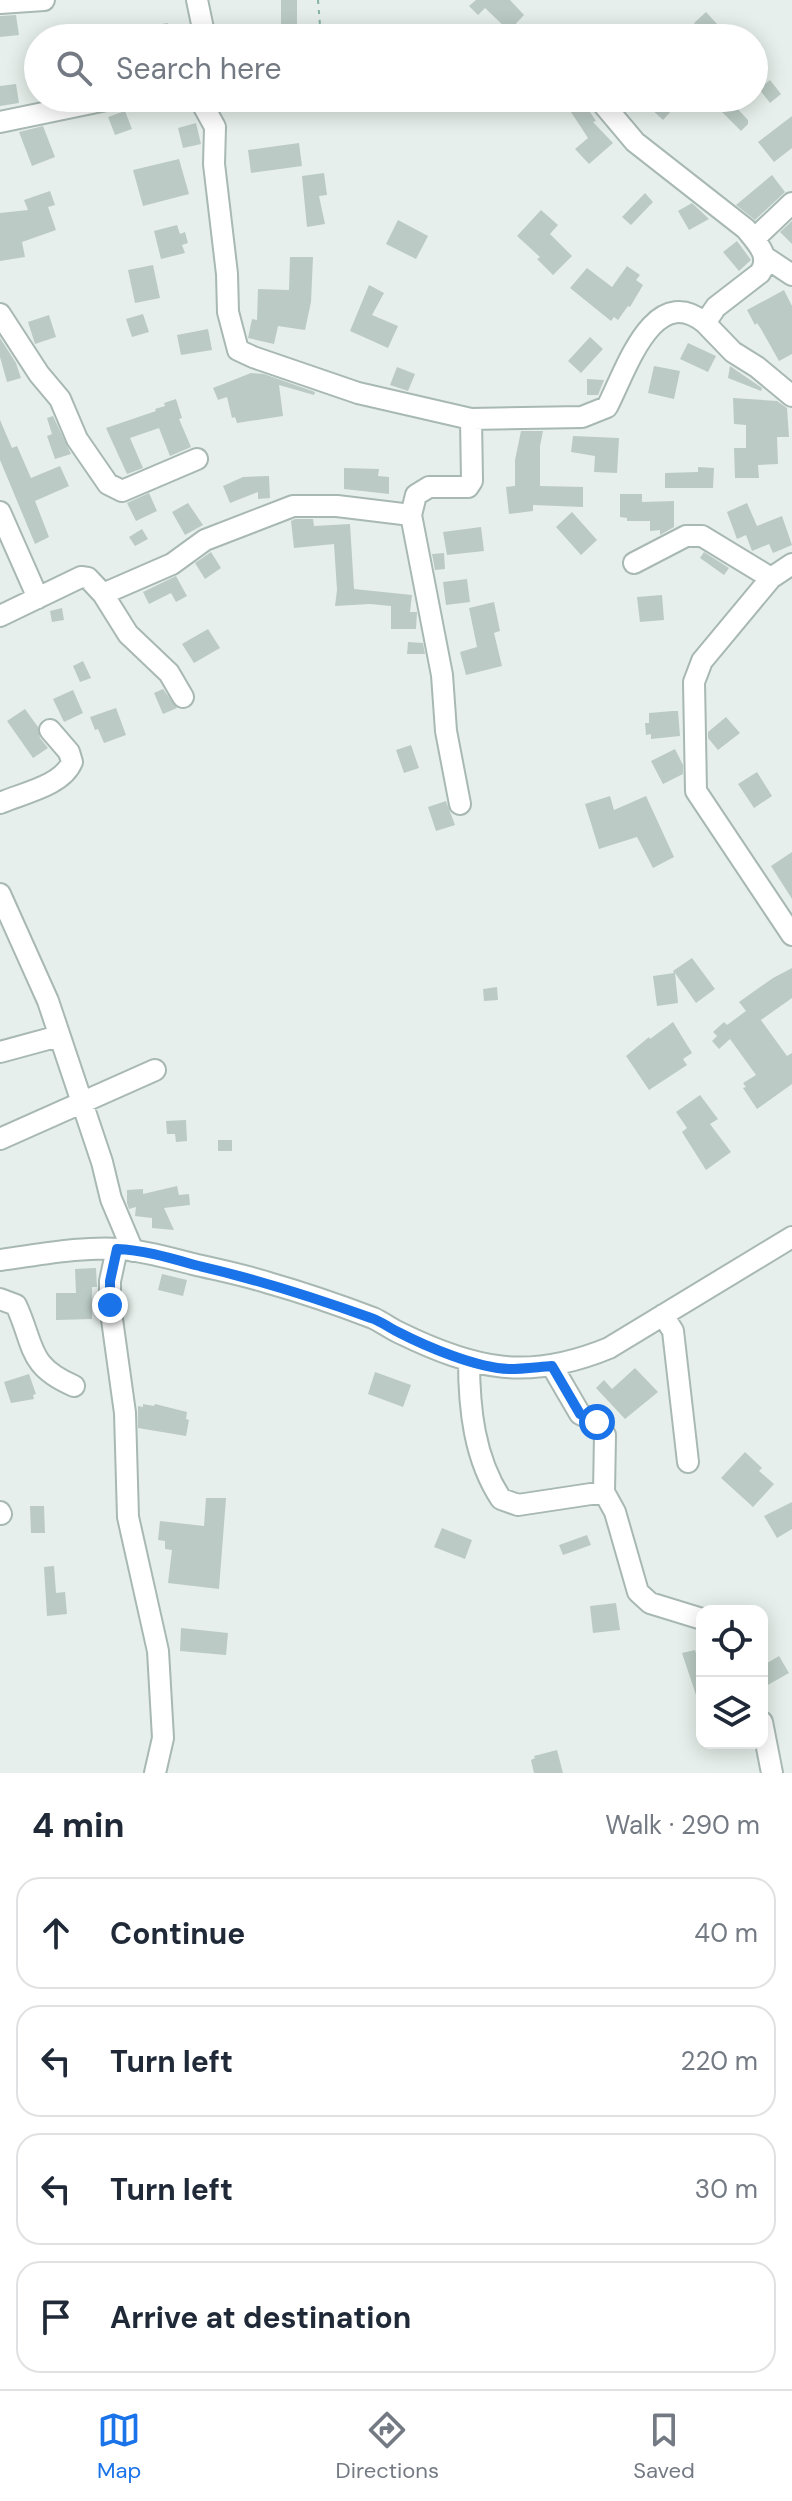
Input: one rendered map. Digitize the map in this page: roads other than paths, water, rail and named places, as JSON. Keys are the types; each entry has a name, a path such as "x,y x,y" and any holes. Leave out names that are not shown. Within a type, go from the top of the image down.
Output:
{"street":[{"path":"0,3 44,0"},
{"path":"197,0 202,24"},
{"path":"0,122 48,112"},
{"path":"208,112 215,127 214,164 227,274 228,312 238,350 358,393 471,419 582,417 607,407 651,323 672,311 692,312 733,352 792,396"},
{"path":"610,112 635,142 746,229 765,257 792,275"},
{"path":"754,239 792,203"},
{"path":"705,323 716,307 760,273 765,257"},
{"path":"0,314 39,374 60,399 77,439 108,484 122,491 197,459"},
{"path":"460,804 446,731 442,675 411,515 416,495 429,487 468,487 472,481 471,419"},
{"path":"103,594 172,564 205,540 293,506 337,506 411,515"},
{"path":"0,512 38,598"},
{"path":"634,563 686,536 702,536 771,578"},
{"path":"792,564 771,578 702,661 694,682 696,791 792,935"},
{"path":"0,616 81,577 88,578 103,594 128,634 169,673 183,697"},
{"path":"0,803 55,782 68,772 72,762 69,752 50,730"},
{"path":"0,894 9,936 48,1001 125,1250 110,1281 110,1305 125,1413 128,1517 158,1651 163,1738 155,1773"},
{"path":"0,1052 59,1036"},
{"path":"0,1139 155,1070"},
{"path":"0,1260 55,1252 125,1250 265,1282 326,1301 469,1360 507,1369 552,1366 586,1358 609,1348 792,1237"},
{"path":"0,1299 16,1305 26,1339 46,1373 74,1386"},
{"path":"663,1315 673,1331 688,1462"},
{"path":"469,1360 469,1393 474,1425 483,1464 501,1499 518,1505 604,1492"},
{"path":"552,1366 580,1414 597,1422 605,1435 604,1492 615,1512 638,1592 650,1603 696,1617"},
{"path":"767,1749 772,1773"}]}
